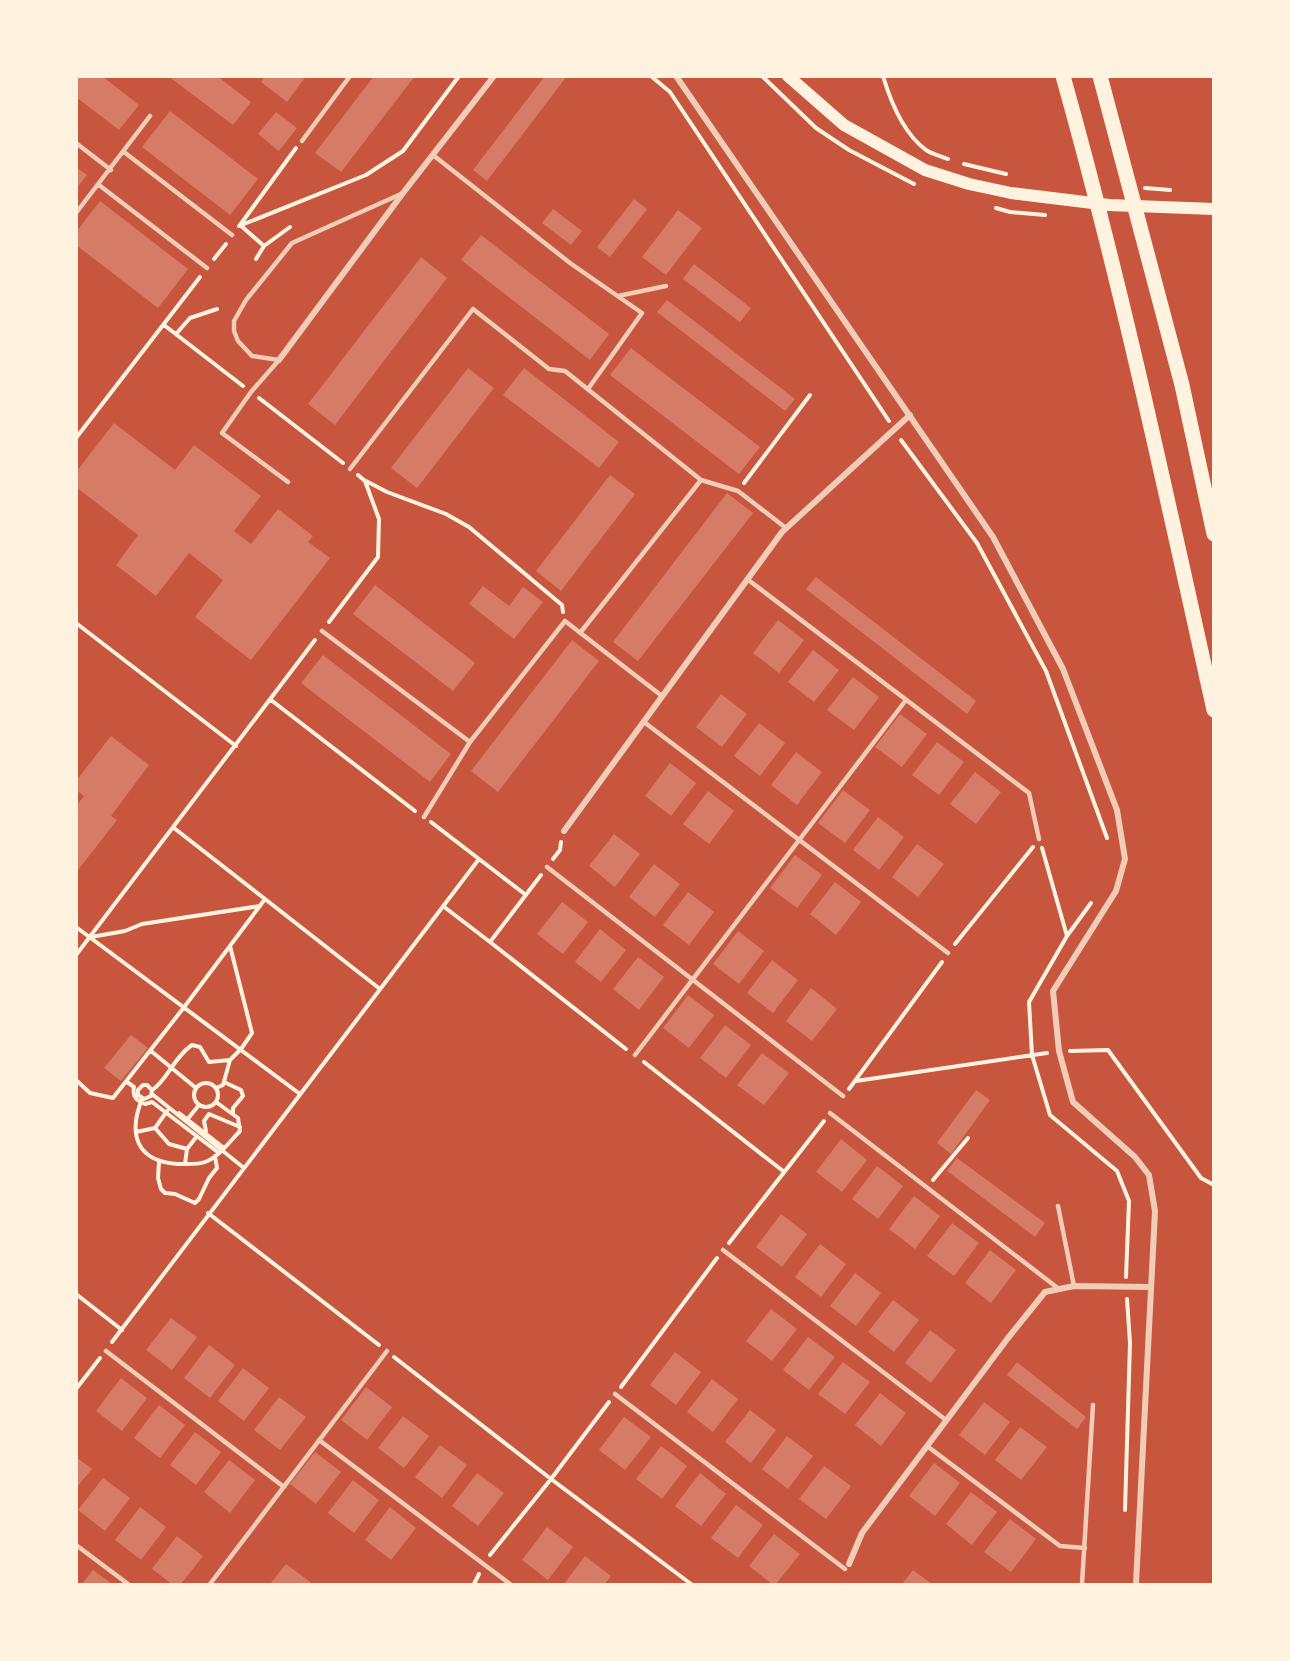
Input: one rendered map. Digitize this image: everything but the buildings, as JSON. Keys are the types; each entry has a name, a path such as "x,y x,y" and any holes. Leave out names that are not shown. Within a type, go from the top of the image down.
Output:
{"main road":[{"path":"788,76 844,125 925,170 969,184 1011,193 1109,205 1208,209"},
{"path":"1063,76 1145,396 1214,710"},
{"path":"1100,76 1182,385 1214,534"}],"street":[{"path":"279,360 403,193 494,76"},
{"path":"676,76 993,537 1063,669 1117,810 1125,859 1116,891 1053,991 1059,1051 1073,1102 1135,1156 1149,1175 1155,1211 1136,1584"},
{"path":"564,831 786,528 910,415"},
{"path":"847,1567 862,1533 1045,1292 1074,1286 1151,1287"}],"lane":[{"path":"302,141 350,76"},
{"path":"76,213 150,116"},
{"path":"76,143 111,170"},
{"path":"124,152 232,235"},
{"path":"433,155 570,263 642,314 588,389"},
{"path":"99,185 207,268"},
{"path":"279,360 252,356 238,341 234,331 234,321 246,300 292,243 403,193"},
{"path":"618,296 666,286"},
{"path":"350,469 473,309 549,369 565,371 701,480 738,491 786,528"},
{"path":"279,360 251,392 222,433 288,482"},
{"path":"580,633 701,480"},
{"path":"747,579 1029,793 1039,839"},
{"path":"424,817 470,742 565,621 662,696"},
{"path":"322,631 470,742"},
{"path":"635,1056 906,700"},
{"path":"644,722 948,953"},
{"path":"547,867 843,1096"},
{"path":"830,1113 1059,1289"},
{"path":"1058,1206 1074,1286"},
{"path":"723,1250 946,1420"},
{"path":"106,1351 284,1487"},
{"path":"210,1584 387,1351"},
{"path":"615,1394 847,1567"},
{"path":"1082,1584 1093,1405"},
{"path":"319,1440 510,1584"},
{"path":"927,1446 1060,1546 1085,1548"},
{"path":"76,1545 128,1584"}],"path":[{"path":"240,225 366,175 403,151 459,76"},
{"path":"651,76 670,92 909,452 977,543 1046,671 1110,845"},
{"path":"883,76 895,110 908,132 927,151 957,163 1012,175"},
{"path":"76,438 302,141"},
{"path":"240,225 264,246"},
{"path":"256,259 264,246 290,227"},
{"path":"176,334 190,318 217,309"},
{"path":"164,325 365,481 387,492 446,514 469,526 521,573 562,605 565,621"},
{"path":"738,491 810,395"},
{"path":"76,955 378,557 379,519 365,481"},
{"path":"76,623 236,746"},
{"path":"271,700 526,895"},
{"path":"174,828 380,989"},
{"path":"443,906 490,942 560,850 564,831"},
{"path":"1039,839 1067,936"},
{"path":"843,1096 948,953 1039,839"},
{"path":"76,1389 479,859"},
{"path":"76,1080 90,1093 113,1098 265,899"},
{"path":"1093,901 1067,936 1029,1002 1032,1055 1050,1115 1117,1171 1129,1201 1126,1287 1130,1343 1125,1516"},
{"path":"90,937 125,931 142,924 260,906"},
{"path":"76,927 185,1006 300,1094"},
{"path":"216,1088 223,1085 230,1060 252,1033 230,946"},
{"path":"141,1100 149,1098 176,1059 192,1046 200,1047 209,1062 230,1060"},
{"path":"855,1082 1059,1051 1108,1050 1201,1178 1214,1185"},
{"path":"151,1051 196,1088"},
{"path":"127,1081 139,1088"},
{"path":"127,1081 134,1087 134,1096 145,1104 152,1102 186,1120"},
{"path":"208,1082 216,1088 219,1094 216,1102 206,1107 198,1105 194,1098 196,1088 208,1082"},
{"path":"224,1082 241,1090 243,1096 233,1108 233,1114"},
{"path":"159,1084 156,1095 220,1151"},
{"path":"139,1088 147,1085 167,1110 244,1168"},
{"path":"139,1088 138,1095 141,1100 134,1125 135,1132 141,1149 149,1157 159,1162 185,1164 205,1162 240,1131 238,1118 216,1102"},
{"path":"186,1120 198,1105"},
{"path":"135,1132 155,1128 167,1110"},
{"path":"474,1584 484,1564 830,1113"},
{"path":"185,1164 187,1149 200,1134 206,1131 204,1121 209,1114 240,1127"},
{"path":"155,1128 169,1144 187,1149"},
{"path":"927,1188 968,1138"},
{"path":"159,1162 160,1189 165,1193 176,1194 195,1203 217,1168 220,1151"},
{"path":"208,1213 551,1479 691,1584"},
{"path":"76,1294 122,1330"}]}
